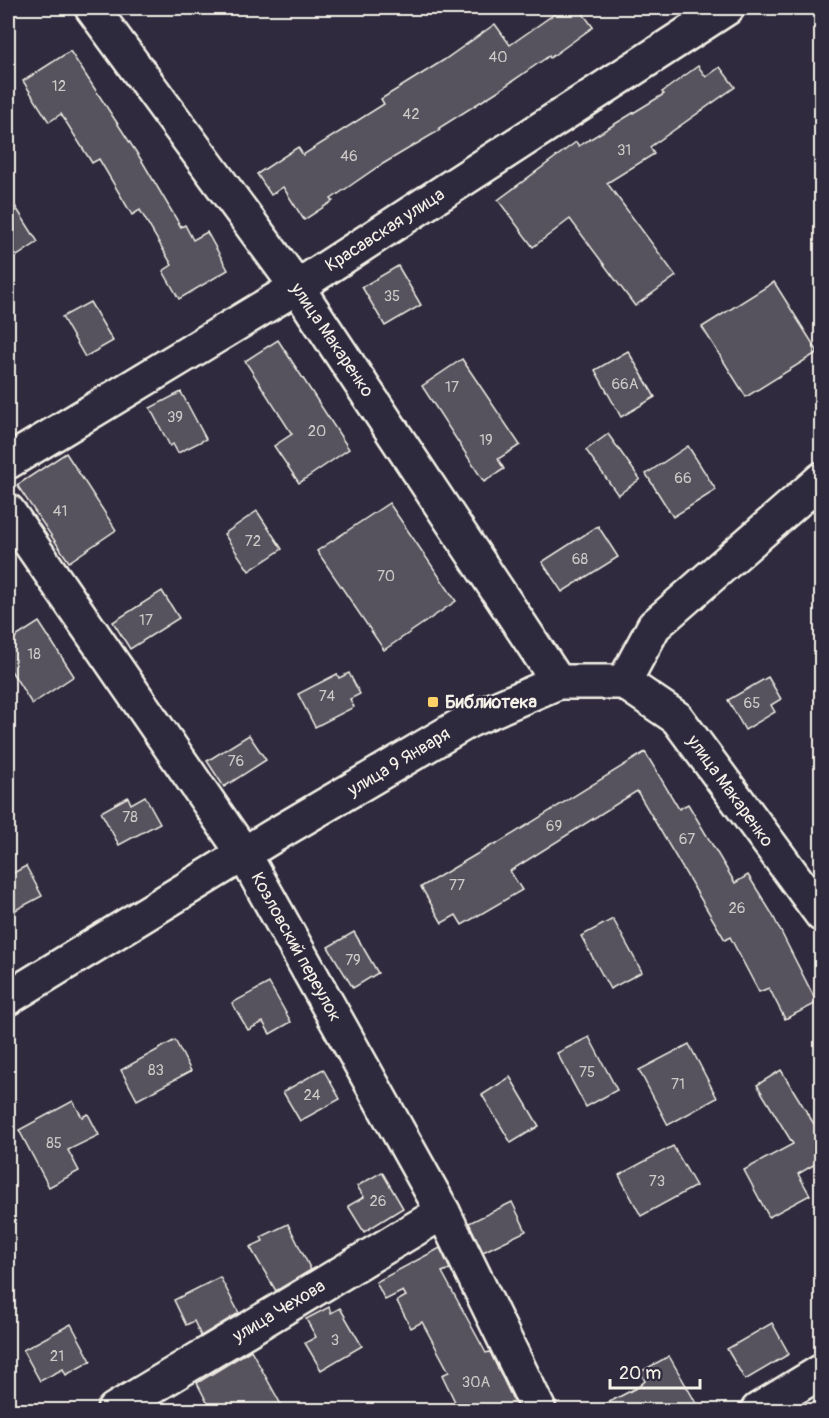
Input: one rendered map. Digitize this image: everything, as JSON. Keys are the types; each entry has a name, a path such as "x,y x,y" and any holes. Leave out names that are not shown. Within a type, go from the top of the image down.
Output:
{"street":[{"name":"улица Макаренко","path":"92,8 297,286 558,682"},
{"name":"Красавская улица","path":"8,462 297,286 727,8"},
{"path":"624,682 654,626 822,479"},
{"name":"Козловский переулок","path":"8,511 244,854 443,1212 539,1410"},
{"name":"улица 9 Января","path":"8,998 470,720 558,682 624,682"},
{"name":"улица Макаренко","path":"624,682 677,718 822,915"},
{"name":"улица Чехова","path":"114,1410 443,1212"},
{"path":"758,1410 822,1371"}],"building":[{"path":"563,8 579,8 593,27 550,58 549,56 439,128 440,130 376,168 304,220 283,187 271,195 257,174 298,147 303,155 384,104 381,99 444,60 495,24 510,45"},
{"path":"70,51 142,161 181,227 185,225 193,240 207,232 228,270 179,299 163,271 172,265 140,210 132,215 99,159 92,163 61,114 49,122 23,81"},
{"path":"698,66 706,77 720,67 735,87 650,147 654,154 607,183 676,276 635,306 570,219 533,247 498,200 576,142 579,146 664,94 662,92"},
{"path":"8,195 38,242 8,262"},
{"path":"398,266 421,305 385,326 362,287"},
{"path":"774,282 818,352 746,397 702,327"},
{"path":"90,302 113,341 85,357 62,317"},
{"path":"278,340 349,449 299,483 274,446 292,434 245,361"},
{"path":"628,351 655,397 621,417 595,370"},
{"path":"462,359 520,445 498,459 504,469 484,482 422,386"},
{"path":"181,392 206,439 178,453 173,444 170,446 150,408"},
{"path":"608,434 640,479 618,495 586,450"},
{"path":"688,446 716,490 673,517 646,474"},
{"path":"66,453 116,530 69,562 17,485"},
{"path":"389,503 456,601 384,650 317,551"},
{"path":"257,511 282,549 249,571 224,534"},
{"path":"598,526 618,557 562,592 542,562"},
{"path":"162,591 179,618 130,649 113,622"},
{"path":"39,622 74,676 32,704 8,666 8,642"},
{"path":"349,673 360,694 350,699 354,707 315,727 298,694 337,674 339,678"},
{"path":"768,677 781,699 771,705 775,712 745,730 728,700"},
{"path":"249,735 266,760 224,787 207,761"},
{"path":"645,752 679,809 688,804 735,883 748,875 771,912 817,1003 785,1019 769,988 759,992 730,937 725,940 637,791 510,871 522,890 462,925 456,915 442,923 421,887 495,845"},
{"path":"145,796 160,823 119,845 101,812 128,797 131,804"},
{"path":"26,866 42,896 8,914 8,876"},
{"path":"613,919 642,972 610,989 581,936"},
{"path":"354,932 378,973 353,988 328,947"},
{"path":"269,983 291,1022 270,1034 263,1022 248,1030 232,1003"},
{"path":"589,1037 617,1090 586,1107 557,1053"},
{"path":"175,1040 191,1071 137,1100 121,1070"},
{"path":"689,1044 717,1098 668,1125 639,1070"},
{"path":"323,1069 340,1099 300,1121 283,1092"},
{"path":"781,1070 814,1124 822,1120 822,1160 798,1174 810,1195 769,1217 744,1170 793,1144 757,1085"},
{"path":"510,1077 539,1126 511,1143 482,1095"},
{"path":"73,1101 82,1117 88,1114 99,1135 68,1150 79,1171 49,1187 19,1130"},
{"path":"673,1146 696,1186 641,1216 619,1175"},
{"path":"382,1172 403,1208 364,1232 348,1206 364,1197 357,1186"},
{"path":"512,1202 526,1231 483,1252 469,1223"},
{"path":"288,1224 311,1270 276,1291 250,1247 263,1241 261,1237"},
{"path":"440,1248 450,1269 442,1272 486,1353 490,1352 518,1410 459,1410 442,1375 449,1372 422,1322 411,1328 397,1301 406,1296 403,1291 385,1300 376,1282"},
{"path":"220,1277 239,1313 201,1336 194,1321 186,1325 174,1300"},
{"path":"329,1307 331,1313 340,1308 362,1346 321,1370 305,1343 316,1337 306,1319"},
{"path":"772,1323 789,1354 745,1380 727,1349"},
{"path":"71,1324 91,1361 66,1375 63,1369 40,1381 23,1350"},
{"path":"251,1350 284,1410 211,1410 197,1383"},
{"path":"669,1356 700,1410 594,1410 638,1387 645,1381 640,1372"}],"place":[{"name":"Библиотека","path":"433,702"}]}
